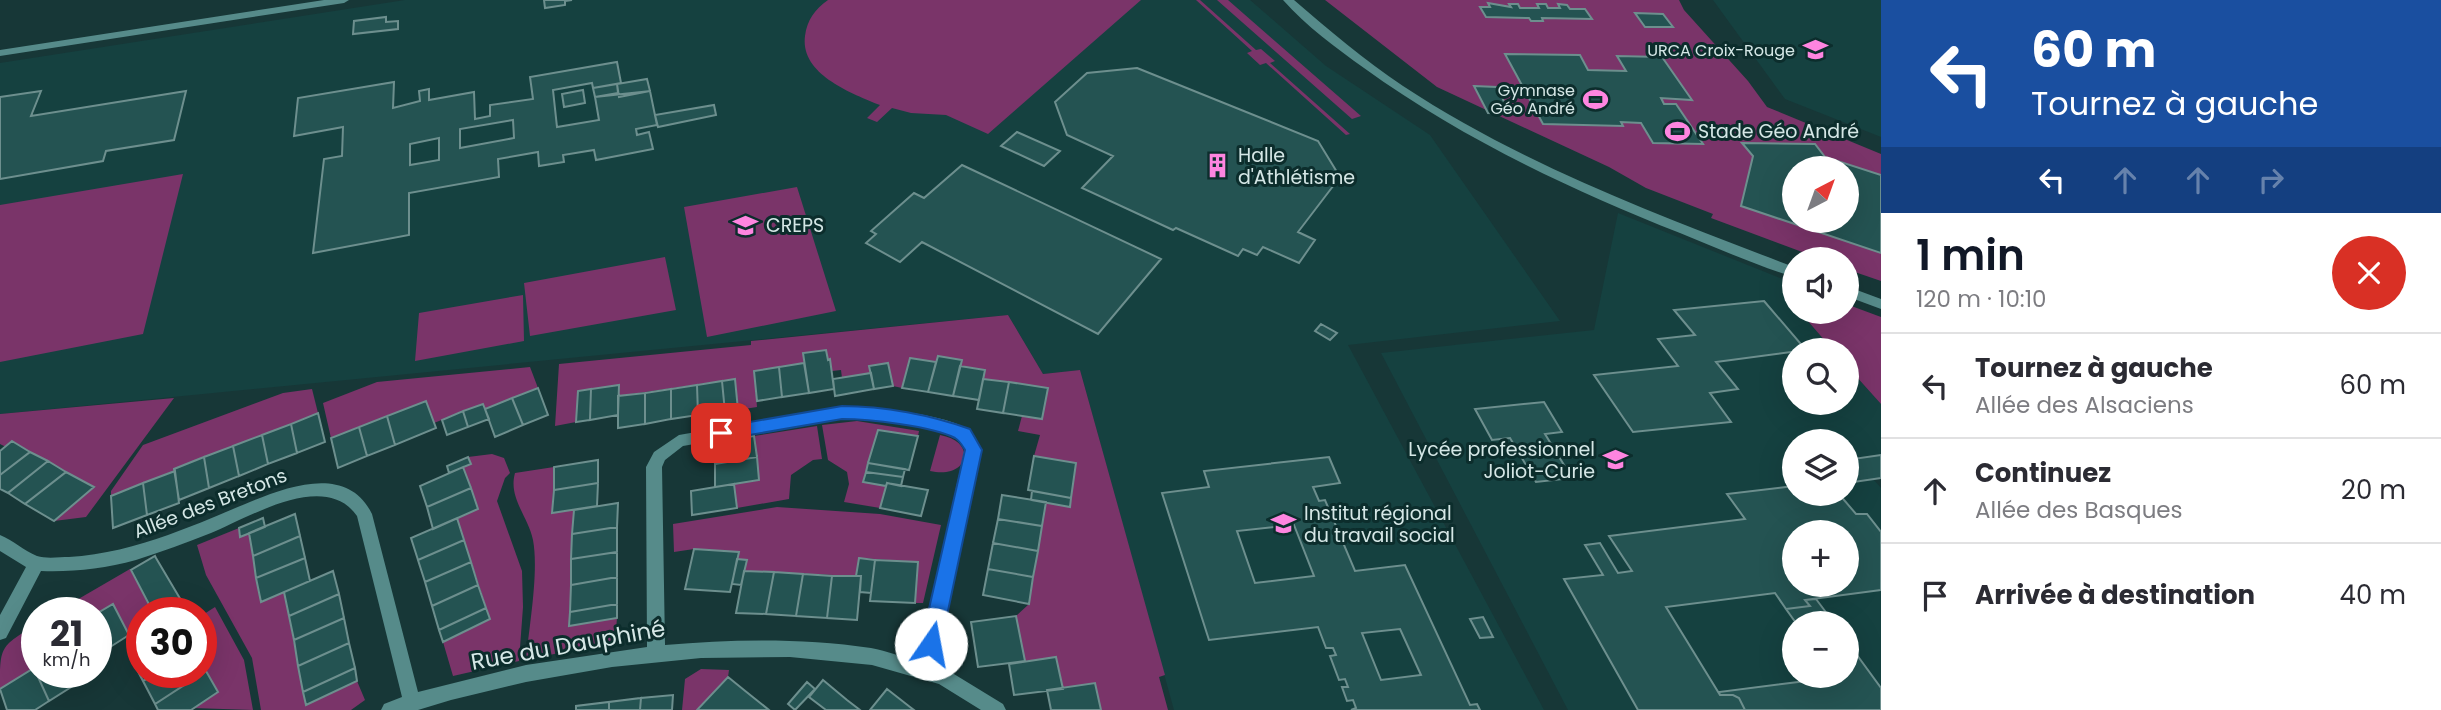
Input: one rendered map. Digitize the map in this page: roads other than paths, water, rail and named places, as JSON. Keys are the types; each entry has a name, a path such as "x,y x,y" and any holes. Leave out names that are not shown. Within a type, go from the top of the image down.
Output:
{"street":[{"path":"0,53 344,0"},
{"path":"1288,0 1307,18 1388,80 1514,153 1602,196 1782,266"},
{"path":"1859,296 1881,304"},
{"path":"656,653 654,467 659,456 679,440 842,412 875,415 955,430 970,441 973,450 925,670"},
{"name":"Allée des Bretons","path":"36,564 70,566 112,560 289,494 312,489 336,491 359,503 364,514 412,702"},
{"path":"0,542 36,564 0,632"},
{"name":"Rue du Dauphiné","path":"390,710 412,702 541,671 656,653 728,647 788,649 865,657 925,670 948,677 966,687 997,710"}],"place":[{"name":"URCA Croix-Rouge","path":"1815,50"},
{"name":"Gymnase Géo André","path":"1595,99"},
{"name":"Stade Géo André","path":"1678,131"},
{"name":"Halle d'Athlétisme","path":"1218,166"},
{"name":"CREPS","path":"746,225"},
{"name":"Lycée professionnel Joliot-Curie","path":"1615,460"},
{"name":"Institut régional du travail social","path":"1284,524"}]}
